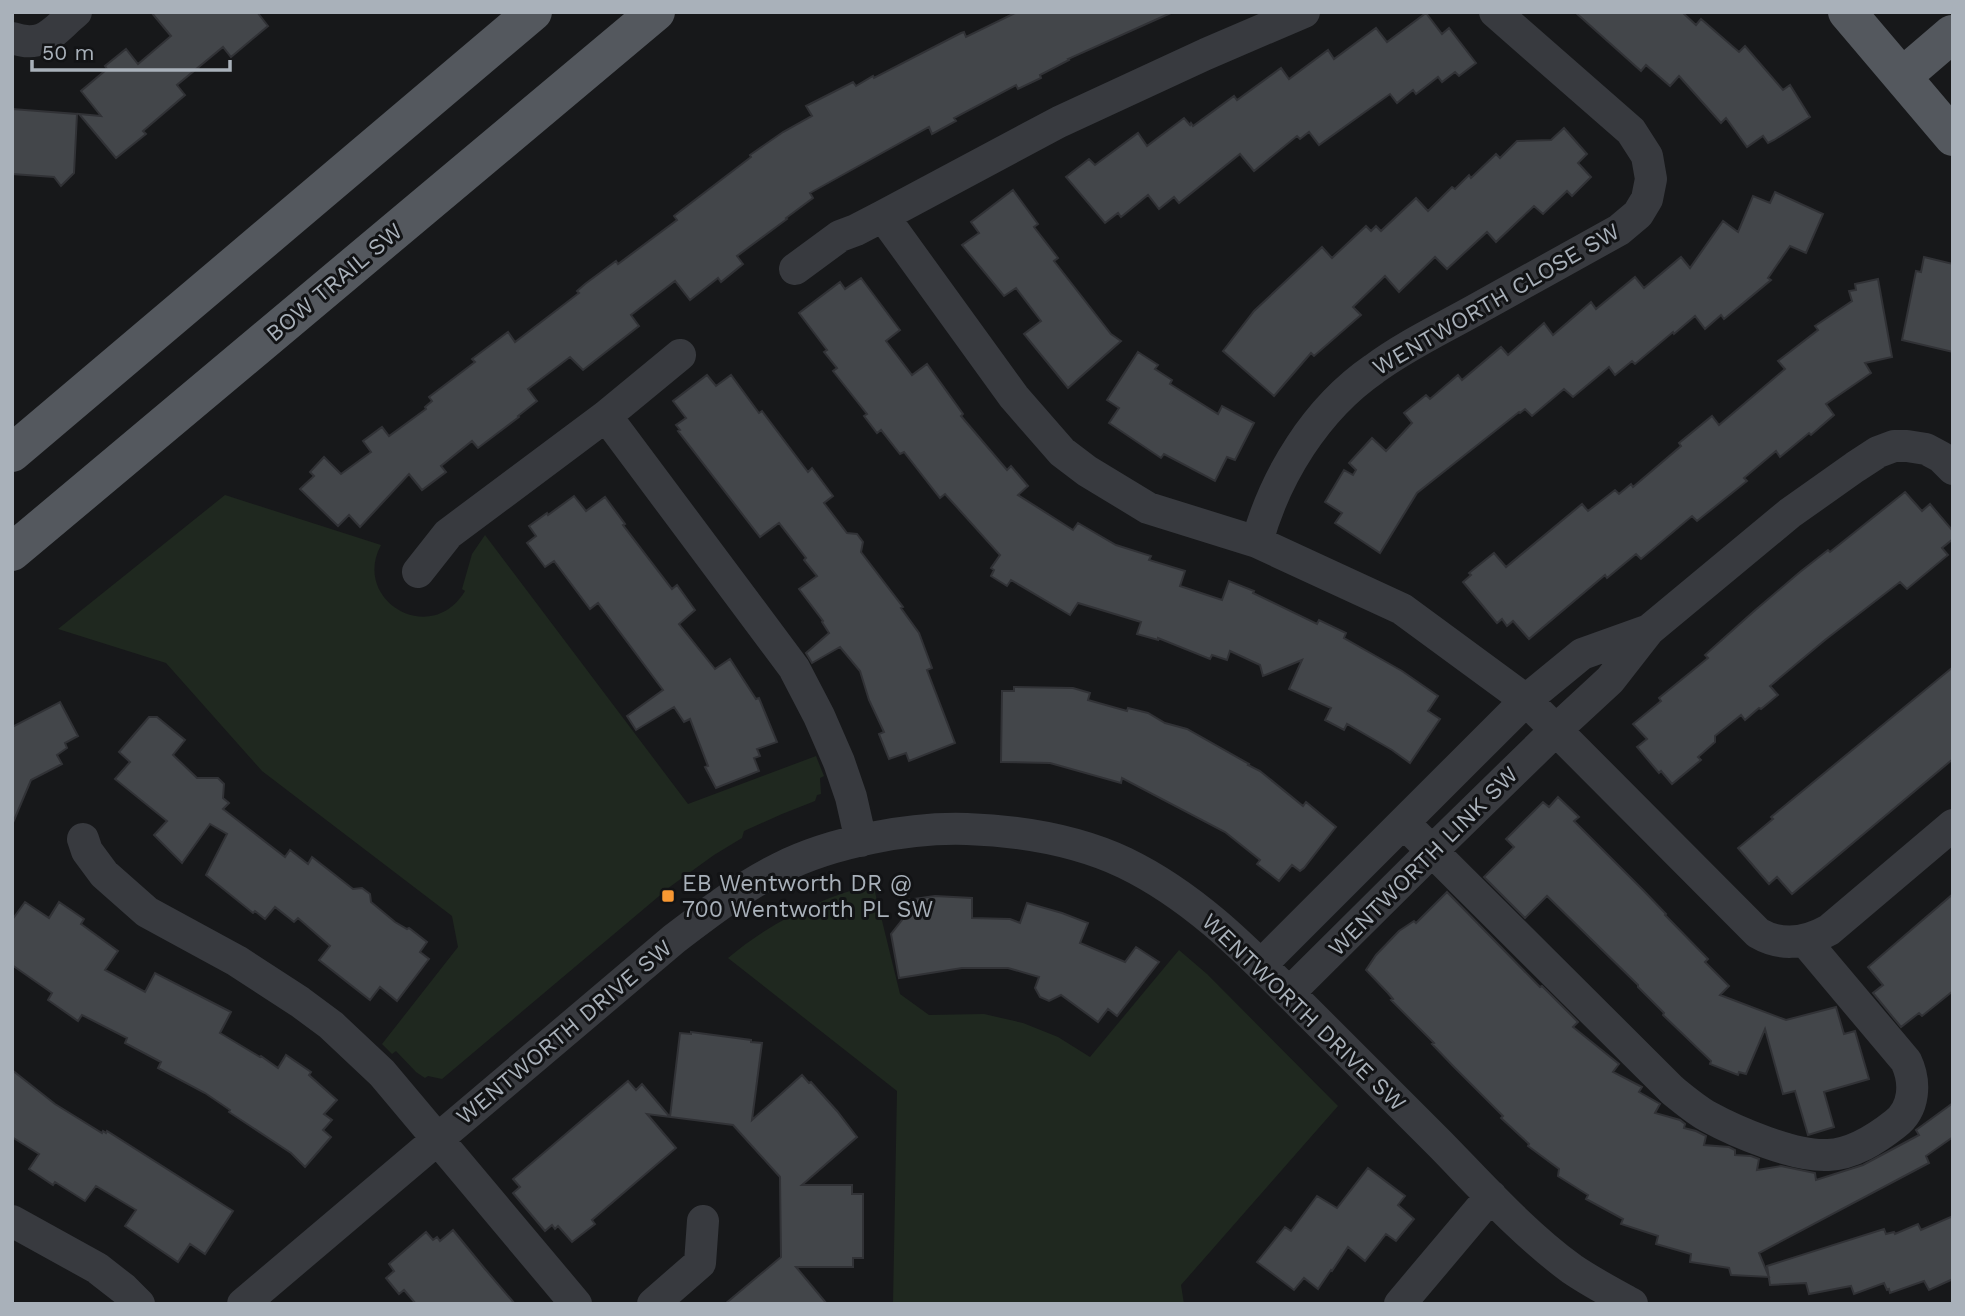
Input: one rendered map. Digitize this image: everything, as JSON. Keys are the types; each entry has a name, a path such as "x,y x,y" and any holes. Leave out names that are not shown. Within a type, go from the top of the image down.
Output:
{"main road":[{"path":"12,453 533,12"},
{"name":"BOW TRAIL SW","path":"12,552 656,12"},
{"path":"1847,12 1953,137"},
{"path":"1903,76 1952,35 1934,12"}],"street":[{"path":"12,38 23,42 42,41 76,12"},
{"path":"795,269 840,236 883,216 1059,122 1304,12"},
{"name":"WENTWORTH CLOSE SW","path":"1257,542 1264,517 1290,464 1328,410 1352,386 1392,356 1619,230 1638,214 1647,199 1651,180 1647,156 1630,131 1495,12"},
{"path":"883,216 1014,397 1062,452 1087,471 1148,508 1257,542 1402,609 1526,700 1758,933 1771,941 1805,941 1829,930 1953,825"},
{"path":"418,572 448,534 606,416 680,355"},
{"path":"606,416 794,668 839,762 851,797 861,841"},
{"path":"1649,630 1790,513 1878,452 1894,446 1926,449 1941,457 1953,469"},
{"name":"WENTWORTH LINK SW","path":"1261,965 1526,700 1582,654 1649,630"},
{"name":"WENTWORTH LINK SW","path":"1289,993 1556,729 1610,680 1649,630"},
{"path":"1404,823 1672,1090 1706,1115 1764,1142 1800,1152 1827,1155 1862,1146 1899,1121 1906,1112 1913,1087 1906,1061 1805,941"},
{"name":"WENTWORTH DRIVE SW","path":"243,1304 711,910 782,867 837,847 892,834 950,829 1006,830 1080,847 1123,862 1171,890 1231,935 1547,1249 1573,1269 1632,1304"},
{"path":"83,839 87,851 104,874 147,912 237,961 300,1002 331,1025 383,1073 576,1304"},
{"path":"1400,1304 1491,1196"},
{"path":"12,1221 97,1268 139,1304"},
{"path":"653,1304 700,1263 703,1221"}],"shaded area":[{"path":"225,495 381,545 375,565 377,583 385,599 399,610 416,616 433,616 450,608 465,591 462,589 472,554 485,535 688,804 816,756 824,776 820,778 821,794 817,795 815,801 744,831 742,838 671,886 442,1079 428,1076 425,1078 396,1051 392,1054 382,1044 458,947 452,916 262,771 166,663 58,629"},
{"path":"873,884 900,994 929,1015 984,1014 1023,1023 1058,1037 1090,1057 1179,950 1207,974 1338,1106 1181,1285 1184,1304 893,1304 897,1091 728,958 779,922 834,896"}],"building":[{"path":"151,12 257,12 268,26 231,57 223,47 177,85 185,95 143,131 146,134 116,158 79,114 101,116 81,91 126,49 138,64 171,36"},
{"path":"1017,12 1173,12 1068,59 1040,75 1041,78 1018,89 1016,85 954,118 956,121 932,134 929,127 810,193 813,198 737,256 743,264 721,282 718,278 690,300 675,281 631,315 639,326 583,370 570,357 528,389 537,401 519,417 478,448 472,441 441,466 446,472 422,490 409,474 360,527 349,515 338,526 300,489 314,476 310,472 324,457 341,474 371,452 363,441 382,427 389,436 426,409 432,401 429,397 475,362 472,359 508,332 515,342 579,293 577,291 585,284 616,261 618,264 677,220 674,216 751,157 750,155 812,116 806,106 853,82 856,86 873,76 874,78 961,33 964,32 966,37"},
{"path":"1575,12 1682,12 1696,25 1701,19 1739,52 1745,46 1783,90 1790,85 1810,117 1768,143 1763,136 1747,147 1726,118 1721,123 1679,76 1670,86 1646,65 1641,71"},
{"path":"1426,13 1442,34 1449,28 1476,63 1459,76 1455,72 1442,82 1438,77 1416,94 1413,90 1397,103 1390,94 1319,145 1309,132 1300,139 1297,136 1254,171 1240,154 1179,203 1174,197 1159,209 1148,195 1121,217 1118,213 1105,223 1066,177 1089,159 1095,165 1138,133 1147,146 1184,118 1193,126 1234,96 1237,100 1281,68 1289,79 1328,50 1334,59 1376,28 1387,42"},
{"path":"12,109 77,114 74,173 61,186 54,177 12,174"},
{"path":"1564,128 1587,154 1578,163 1591,177 1572,196 1567,191 1543,214 1534,206 1496,242 1487,232 1447,269 1435,257 1399,292 1385,276 1353,307 1361,315 1314,356 1311,353 1274,396 1223,351 1254,311 1322,247 1332,258 1366,226 1371,231 1376,226 1381,231 1416,198 1428,211 1452,187 1455,189 1469,175 1471,178 1496,154 1500,158 1517,141 1551,140"},
{"path":"1013,190 1038,224 1034,227 1058,258 1054,261 1111,334 1121,341 1068,388 1024,334 1041,321 1016,288 1004,296 962,245 979,233 971,222"},
{"path":"1775,192 1823,214 1806,253 1790,246 1768,278 1771,280 1724,319 1721,315 1705,329 1695,316 1635,364 1632,361 1615,375 1609,367 1573,397 1564,389 1532,416 1525,409 1519,412 1417,493 1380,553 1335,523 1342,513 1325,502 1344,470 1353,475 1356,470 1349,463 1372,438 1386,451 1412,423 1404,413 1426,395 1430,399 1458,375 1462,380 1501,347 1508,355 1544,323 1553,335 1591,302 1596,309 1635,277 1644,288 1681,257 1690,268 1723,221 1738,232 1753,196 1770,203"},
{"path":"1924,257 1953,264 1953,352 1902,340 1916,271 1921,272"},
{"path":"861,278 900,330 886,341 912,375 927,364 963,414 961,416 1007,470 1011,466 1028,486 1018,495 1073,530 1078,523 1116,545 1151,556 1149,560 1185,571 1180,586 1222,600 1229,581 1317,624 1319,620 1346,633 1344,638 1402,671 1438,696 1428,711 1440,719 1410,763 1347,724 1344,730 1325,720 1331,708 1289,689 1302,660 1263,676 1260,665 1230,651 1227,660 1212,655 1210,659 1158,638 1137,634 1141,622 1078,603 1070,615 1011,580 1007,586 991,576 994,570 991,568 1000,555 945,494 940,498 904,452 900,454 881,430 877,433 864,416 867,414 833,371 837,368 824,352 827,350 799,313 840,282 845,289"},
{"path":"1878,279 1892,357 1865,363 1871,373 1826,404 1834,415 1780,457 1776,451 1744,478 1747,481 1697,521 1692,516 1641,559 1636,554 1607,578 1605,575 1529,639 1513,621 1507,626 1502,619 1497,623 1463,582 1471,575 1469,573 1494,553 1506,567 1582,504 1588,511 1615,490 1619,494 1631,484 1633,487 1712,416 1719,425 1785,369 1778,361 1818,330 1815,326 1852,301 1849,291 1856,290 1855,284"},
{"path":"1138,352 1158,365 1155,369 1172,380 1170,384 1218,414 1222,406 1254,423 1235,460 1227,457 1215,481 1164,454 1161,458 1109,423 1119,408 1107,400"},
{"path":"707,375 716,386 731,375 808,472 812,468 833,496 824,503 847,533 857,534 863,542 861,552 903,607 901,608 919,633 932,668 927,670 955,743 909,761 906,753 889,759 879,734 884,732 869,700 860,671 840,647 812,663 806,653 829,633 799,589 817,576 779,523 760,537 678,431 680,430 676,425 686,418 673,401"},
{"path":"1905,492 1922,511 1930,504 1953,531 1953,539 1942,548 1948,555 1907,589 1900,582 1825,640 1770,686 1778,695 1745,720 1741,715 1715,736 1715,742 1698,757 1701,760 1672,784 1637,747 1647,739 1633,724 1661,701 1659,698 1708,658 1705,655 1753,612 1800,572 1828,550 1830,552"},
{"path":"574,496 586,511 605,497 672,589 677,585 695,610 679,624 715,669 730,659 756,699 759,698 777,742 757,749 760,756 754,758 759,771 716,788 705,767 708,766 690,719 684,722 674,707 636,730 627,716 663,690 598,603 590,609 554,561 545,567 527,543 536,536 529,526"},
{"path":"1953,667 1953,759 1792,894 1777,877 1769,884 1738,848 1773,819 1771,817"},
{"path":"1014,687 1073,688 1090,693 1088,700 1127,711 1128,708 1148,713 1165,723 1187,729 1260,771 1303,806 1306,802 1336,827 1304,868 1300,871 1292,865 1279,881 1257,864 1260,860 1225,832 1122,778 1121,783 1050,763 1001,762 1002,691 1014,691"},
{"path":"60,702 78,736 65,743 67,748 57,755 62,764 31,780 12,825 12,727"},
{"path":"149,717 157,717 185,740 173,755 197,778 218,778 224,784 223,798 229,803 223,809 285,857 290,850 308,864 312,857 353,889 362,888 370,894 371,902 395,922 409,928 427,942 420,952 429,959 397,1001 380,987 370,1000 319,960 330,946 298,918 294,922 275,907 265,919 255,911 253,913 206,875 227,834 210,824 182,863 154,835 167,821 115,779 130,762 119,752"},
{"path":"1558,797 1579,817 1574,821 1708,959 1705,962 1729,986 1720,995 1786,1020 1836,1007 1844,1034 1855,1031 1869,1079 1824,1092 1834,1127 1808,1135 1795,1091 1783,1094 1765,1029 1746,1074 1739,1072 1738,1075 1710,1064 1711,1061 1663,1015 1638,985 1547,896 1525,918 1484,877 1514,847 1506,839 1543,802 1549,807"},
{"path":"1447,892 1578,1022 1573,1027 1619,1064 1613,1072 1642,1087 1639,1092 1660,1104 1655,1113 1680,1120 1685,1124 1684,1128 1706,1136 1704,1145 1729,1147 1735,1150 1735,1155 1759,1159 1757,1170 1781,1166 1815,1173 1816,1180 1863,1165 1919,1135 1916,1130 1953,1103 1953,1137 1926,1156 1929,1163 1759,1253 1769,1277 1731,1275 1729,1268 1690,1262 1691,1254 1656,1244 1658,1236 1621,1224 1623,1219 1586,1199 1588,1195 1558,1176 1559,1169 1528,1146 1366,970 1399,931 1414,921 1416,923"},
{"path":"1953,894 1953,991 1922,1016 1919,1013 1901,1027 1873,993 1883,985 1868,967"},
{"path":"935,896 972,898 972,918 1010,919 1020,923 1027,903 1062,913 1088,923 1080,943 1125,962 1136,947 1159,962 1117,1016 1108,1009 1098,1022 1061,995 1049,1001 1040,997 1035,988 1039,977 1008,968 962,968 899,978 891,934 902,920 899,901"},
{"path":"25,902 49,918 59,902 84,919 81,924 118,951 105,970 145,992 155,973 231,1012 220,1033 278,1068 286,1055 311,1072 309,1075 337,1100 324,1114 332,1120 323,1130 331,1137 305,1167 291,1153 205,1093 158,1068 161,1062 125,1043 127,1038 82,1015 78,1021 48,1000 52,993 12,965 12,920"},
{"path":"691,1032 762,1043 752,1120 802,1075 837,1111 857,1137 802,1185 852,1185 852,1194 863,1194 863,1258 853,1258 853,1267 796,1267 827,1304 725,1304 781,1257 780,1177 733,1125 670,1117 680,1033"},
{"path":"12,1070 55,1104 102,1133 107,1131 233,1211 205,1254 190,1244 178,1262 125,1226 136,1210 96,1186 85,1201 29,1169 39,1154 12,1137"},
{"path":"628,1081 636,1090 642,1084 670,1117 647,1114 676,1148 592,1220 595,1224 572,1242 558,1226 555,1229 552,1225 545,1231 513,1193 520,1187 513,1179"},
{"path":"1368,1168 1405,1196 1398,1205 1414,1219 1396,1241 1386,1234 1365,1261 1348,1247 1318,1289 1304,1278 1294,1290 1257,1262 1285,1227 1291,1231 1317,1196 1337,1208"},
{"path":"1953,1216 1953,1279 1929,1290 1924,1281 1890,1293 1884,1283 1854,1294 1851,1286 1809,1294 1806,1283 1770,1285 1767,1266 1884,1229 1886,1234 1895,1234 1918,1224 1921,1230"},
{"path":"453,1230 515,1304 416,1304 404,1290 399,1294 386,1278 394,1271 389,1264 426,1232 433,1240 437,1237 440,1241"}],"place":[{"name":"EB Wentworth DR @ 700 Wentworth PL SW","path":"668,896"}]}
